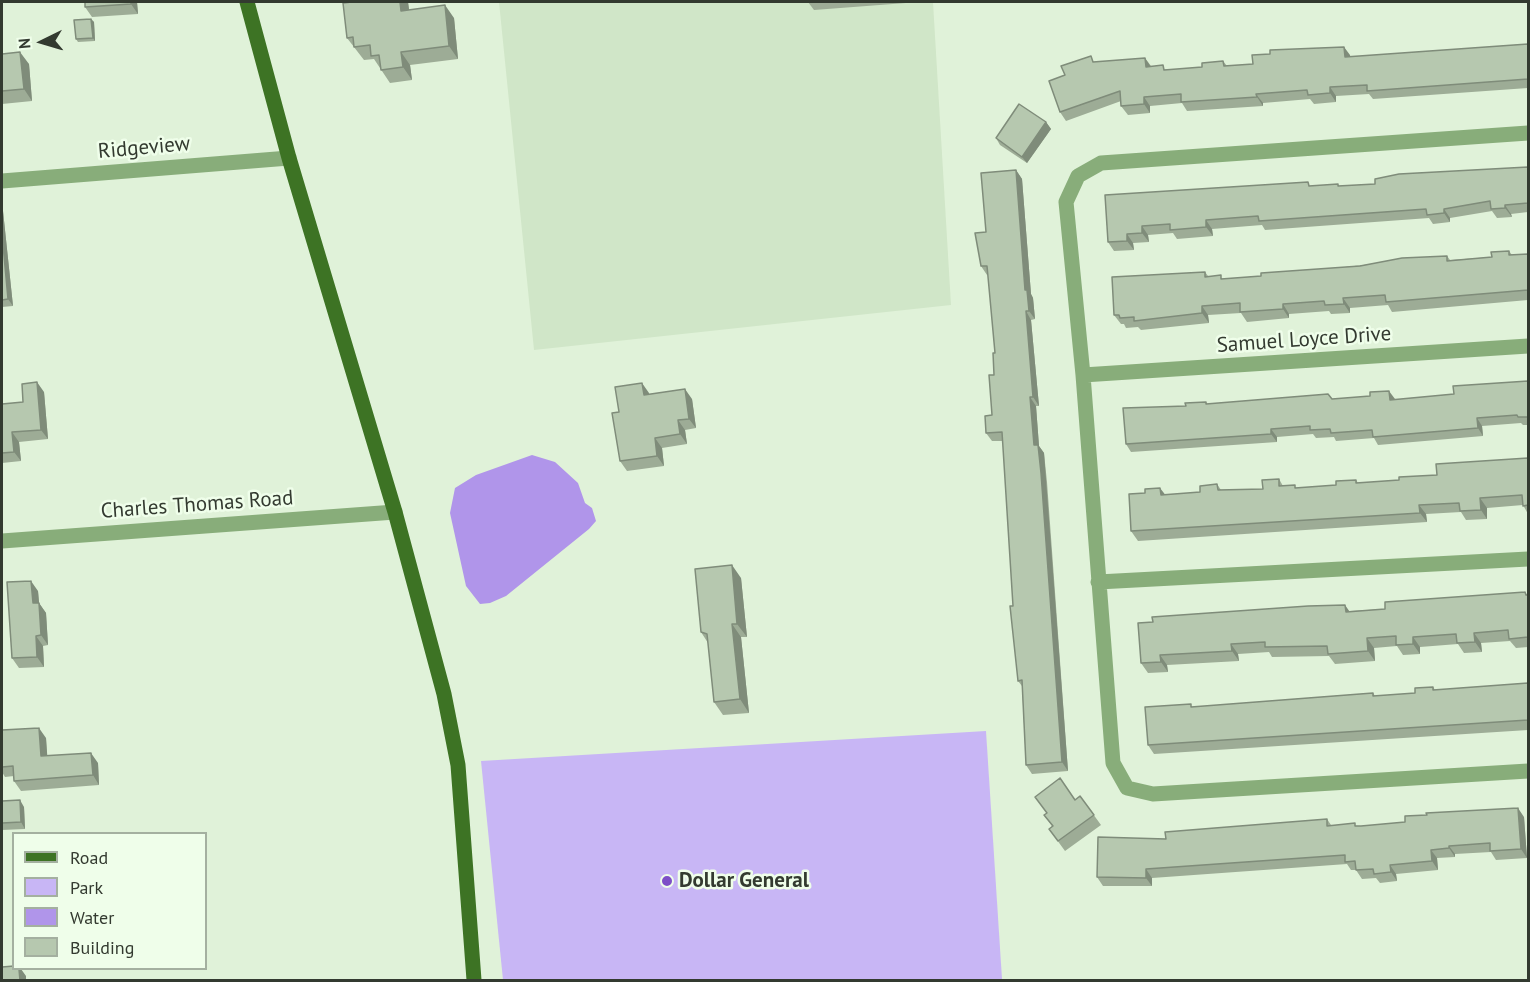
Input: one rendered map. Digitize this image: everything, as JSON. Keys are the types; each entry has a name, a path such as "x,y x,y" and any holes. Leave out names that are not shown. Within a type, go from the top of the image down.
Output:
{"main road":[{"path":"247,2 289,158 395,512 444,694 458,765 474,981"}],"street":[{"path":"1528,133 1101,163 1078,176 1066,202 1083,375 1113,764 1127,788 1153,794 1528,771"},
{"name":"Ridgeview","path":"2,181 289,158"},
{"name":"Samuel Loyce Drive","path":"1083,375 1528,346"},
{"name":"Charles Thomas Road","path":"2,541 395,512"},
{"path":"1098,582 1528,559"}],"shaded area":[{"path":"499,2 933,2 951,305 534,350"}],"green space":[{"path":"986,731 1002,979 503,980 481,761"}],"water":[{"path":"532,455 555,462 578,483 585,503 592,508 596,521 506,596 490,603 480,604 466,586 450,513 455,488 476,475"}],"building":[{"path":"85,2 131,2 131,4 85,7"},
{"path":"400,2 401,11 445,5 449,46 401,52 403,67 381,70 379,55 371,56 370,45 354,47 353,37 347,38 343,3"},
{"path":"91,19 93,38 76,39 74,20"},
{"path":"1528,44 1528,79 1367,91 1367,85 1330,87 1330,93 1308,95 1307,90 1256,94 1257,97 1181,102 1181,94 1144,97 1144,104 1121,106 1120,91 1060,112 1049,81 1065,75 1061,66 1091,56 1093,62 1145,58 1146,67 1163,65 1164,70 1202,67 1202,63 1223,61 1224,66 1253,64 1252,55 1270,54 1270,50 1344,47 1345,57"},
{"path":"20,52 24,89 2,91 2,54"},
{"path":"1019,104 1046,122 1022,157 996,138"},
{"path":"1528,167 1528,203 1505,205 1505,208 1491,209 1490,201 1444,209 1444,213 1427,215 1426,209 1259,221 1258,216 1206,220 1206,227 1170,230 1170,224 1142,226 1142,233 1127,234 1127,241 1108,242 1105,195 1308,182 1309,186 1375,184 1375,179 1399,174"},
{"path":"1016,170 1025,290 1027,290 1029,311 1026,311 1033,397 1030,397 1034,445 1038,445 1041,473 1062,762 1026,765 1022,680 1018,681 1010,606 1013,606 1002,432 986,433 985,416 992,415 989,375 994,375 993,353 995,353 987,266 981,266 975,233 986,232 981,173"},
{"path":"2,234 8,299 2,300"},
{"path":"1509,251 1509,255 1528,254 1528,290 1386,302 1385,295 1343,298 1344,304 1325,305 1324,301 1283,304 1283,309 1240,312 1240,303 1202,306 1202,313 1134,321 1134,317 1120,318 1119,315 1114,315 1112,277 1205,272 1205,277 1221,275 1221,279 1261,276 1261,273 1360,266 1402,258 1447,256 1447,261 1492,257 1491,252"},
{"path":"1528,381 1528,417 1517,415 1477,418 1478,428 1373,437 1372,430 1331,433 1330,429 1310,430 1310,426 1271,429 1271,434 1126,444 1123,408 1186,406 1185,403 1206,402 1206,404 1328,394 1332,399 1370,396 1370,392 1389,391 1390,400 1454,394 1453,386"},
{"path":"37,382 41,430 12,432 14,452 2,453 2,404 23,402 22,384"},
{"path":"642,383 644,395 685,389 689,419 678,420 680,434 655,438 657,456 620,461 612,413 619,412 615,387"},
{"path":"1528,458 1528,505 1523,506 1522,495 1480,498 1481,510 1460,511 1459,503 1419,505 1420,513 1131,531 1129,494 1145,493 1145,489 1160,488 1161,495 1200,492 1200,486 1217,484 1218,490 1263,489 1262,480 1279,479 1279,486 1295,485 1295,488 1336,485 1336,481 1356,480 1356,483 1399,480 1399,477 1437,475 1436,464"},
{"path":"732,565 737,624 732,624 740,699 714,702 707,634 701,632 695,569"},
{"path":"31,581 33,603 39,603 41,635 36,636 37,657 12,658 7,582"},
{"path":"1525,592 1528,595 1528,637 1509,639 1508,630 1474,633 1475,642 1457,643 1456,634 1413,637 1413,644 1396,645 1396,636 1367,638 1368,651 1328,654 1327,646 1265,647 1265,642 1231,644 1232,651 1160,655 1161,662 1141,663 1138,623 1153,622 1152,617 1345,605 1346,612 1385,609 1385,602"},
{"path":"1528,683 1528,720 1148,745 1145,707 1191,704 1191,707 1373,693 1373,696 1415,693 1415,688 1433,687 1433,690"},
{"path":"39,728 41,756 91,753 93,775 14,781 13,766 2,767 2,730"},
{"path":"1060,778 1075,800 1080,796 1094,815 1058,841 1049,829 1053,826 1044,815 1047,813 1035,797"},
{"path":"20,800 21,822 2,823 2,801"},
{"path":"1518,808 1521,849 1490,851 1490,843 1449,846 1449,848 1431,850 1432,861 1390,865 1391,872 1374,874 1373,869 1356,870 1355,861 1345,862 1345,855 1146,869 1146,878 1097,877 1098,837 1166,839 1165,832 1327,819 1327,826 1355,823 1355,826 1361,826 1405,822 1405,816 1427,815 1426,813"},
{"path":"12,966 12,970 19,970 20,981 2,981 2,967"}],"place":[{"name":"Dollar General","path":"667,881"}]}
